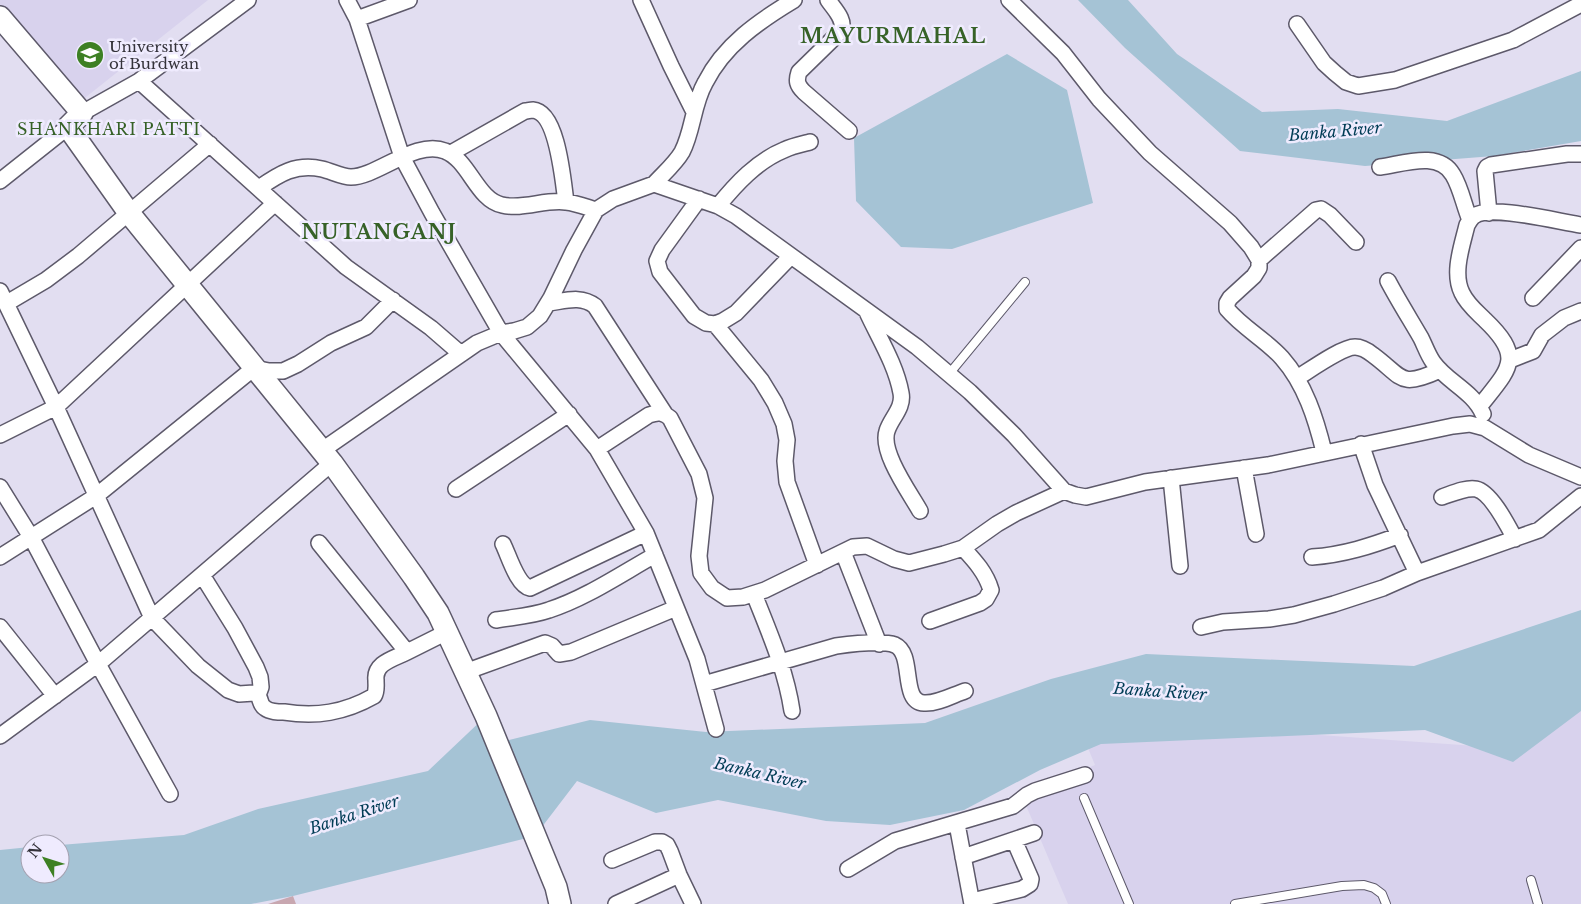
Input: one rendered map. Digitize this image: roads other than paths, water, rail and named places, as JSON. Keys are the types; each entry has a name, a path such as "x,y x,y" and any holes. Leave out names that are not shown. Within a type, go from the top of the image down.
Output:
{"street":[{"path":"0,182 75,120 139,81 248,0"},
{"path":"347,0 357,19 402,156 432,213 501,333 597,449 646,533 697,659 716,729"},
{"path":"357,19 409,0"},
{"path":"641,0 694,112"},
{"path":"0,736 98,664 152,618 202,575 326,457 477,343 501,333 527,327 540,316 596,210 613,200 654,184 681,154 688,139 694,112 704,83 722,57 768,7 794,0"},
{"path":"828,0 843,22 843,26 838,35 800,72 796,79 798,86 804,92 849,131"},
{"path":"1009,0 1063,53 1099,99 1150,153 1230,223 1251,248 1259,260 1259,268 1254,276 1230,298 1227,303 1227,310 1282,358 1297,378 1318,426 1324,452"},
{"path":"1297,24 1324,63 1346,82 1358,86 1395,80 1513,40 1581,4"},
{"path":"0,17 75,120 129,213 326,457 414,576 438,613 486,716 558,896"},
{"path":"139,81 346,266 431,328 461,354"},
{"path":"451,154 525,111 539,112 553,130 566,202"},
{"path":"718,206 749,173 772,156 810,142"},
{"path":"210,144 46,280 4,306 56,407 152,618 198,666 228,690 239,694 254,693 258,695"},
{"path":"259,188 280,174 296,168 322,169 351,177 365,174 402,156 432,149 443,150 451,154 494,203 503,206 513,206 566,202 596,210"},
{"path":"1489,213 1485,171 1487,167 1566,154 1581,154"},
{"path":"1380,167 1428,160 1440,163 1454,176 1470,220"},
{"path":"654,184 718,206 736,216 917,347 970,392 1014,435 1064,491 1075,496 1086,497 1145,482 1268,465 1361,444 1470,424 1485,428 1529,455 1581,477"},
{"path":"699,199 662,250 657,262 660,272 694,316 706,323 715,324 723,321 736,312 791,256"},
{"path":"0,435 56,407 275,203"},
{"path":"1259,260 1316,210 1320,209 1330,214 1356,242"},
{"path":"1480,406 1508,367 1510,353 1505,342 1492,326 1472,307 1462,294 1458,280 1458,266 1467,225 1474,216 1480,213 1500,212 1581,225"},
{"path":"1533,298 1581,248"},
{"path":"1388,281 1420,336 1432,361 1480,406 1485,428"},
{"path":"548,303 581,299 589,301 595,306 665,414 675,426 699,474 705,498 699,556 701,573 712,588 726,598 754,594 854,547 867,546 894,560 909,563 963,548 1016,513 1064,491"},
{"path":"254,368 268,371 283,371 298,364 331,344 366,327 393,300"},
{"path":"867,311 896,375 902,395 900,407 886,433 886,446 890,457 920,511"},
{"path":"1510,360 1533,351 1542,335 1564,318 1581,311"},
{"path":"715,324 761,380 775,403 784,424 787,482 817,565"},
{"path":"1297,378 1344,350 1356,347 1366,350 1405,381 1414,381 1440,370"},
{"path":"0,557 96,496 254,368"},
{"path":"597,449 649,415 657,412 665,414"},
{"path":"456,489 569,414"},
{"path":"1361,444 1375,485 1418,573"},
{"path":"1244,468 1256,534"},
{"path":"1171,478 1180,566"},
{"path":"0,487 31,537 170,794"},
{"path":"1442,498 1466,490 1476,489 1482,492 1492,502 1515,539"},
{"path":"1202,627 1224,622 1294,615 1383,588 1418,573 1539,530 1581,496"},
{"path":"503,544 519,580 525,587 530,588 646,533"},
{"path":"1312,557 1330,556 1374,545 1400,535"},
{"path":"319,543 407,652"},
{"path":"930,621 980,603 986,599 991,590 979,566 963,548"},
{"path":"843,552 879,644"},
{"path":"496,620 533,615 572,601 655,555"},
{"path":"202,575 235,628 256,667 261,687 258,695 261,705 267,710 301,715 322,715 335,712 374,696 376,692 375,673 378,667 447,632"},
{"path":"754,594 781,662 789,689 792,711"},
{"path":"465,672 545,643 552,646 559,654 571,652 676,608"},
{"path":"0,627 55,696"},
{"path":"704,684 836,646 858,643 895,645 902,651 911,694 916,701 922,704 965,691"},
{"path":"848,869 895,841 1013,806 1036,791 1085,775"},
{"path":"957,824 972,902 1022,890 1030,884 1031,879 1014,840"},
{"path":"963,857 1034,833"},
{"path":"612,860 655,842 662,842 670,851 693,904"},
{"path":"616,904 679,875"}],"lane":[{"path":"949,374 1025,282"},
{"path":"1084,798 1128,904"},
{"path":"1531,880 1538,904"},
{"path":"1235,904 1342,886 1364,885 1374,888 1382,894 1386,904"}],"water":[{"name":"Banka River","path":"1078,0 1128,0 1177,54 1262,112 1338,109 1447,121 1581,71 1581,141 1494,156 1365,166 1240,151 1125,48"},
{"path":"1007,54 1067,90 1093,203 952,249 901,247 856,201 854,138"},
{"name":"Banka River","path":"1581,610 1581,711 1513,762 1425,730 1101,744 1040,770 964,810 890,825 826,821 718,800 656,813 577,781 535,836 293,896 251,904 0,904 0,850 20,848 20,884 70,884 70,844 184,835 258,809 428,771 486,716 497,743 590,720 706,732 925,723 1051,679 1146,654 1414,666"}],"place":[{"name":"University of Burdwan","path":"90,55"}],"district":[{"name":"MAYURMAHAL","path":"893,36"},
{"name":"SHANKHARI PATTI","path":"109,129"},
{"name":"NUTANGANJ","path":"379,232"}]}
